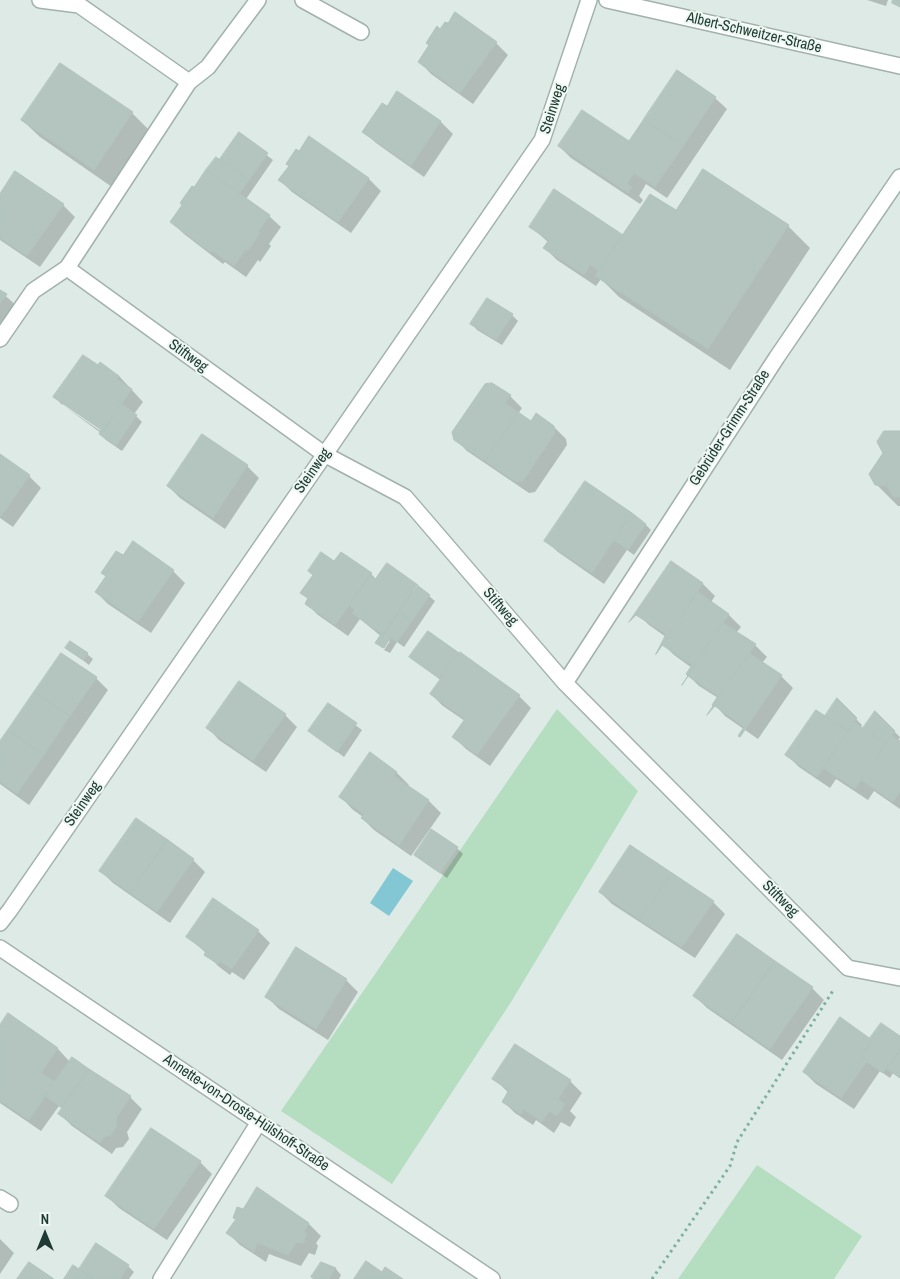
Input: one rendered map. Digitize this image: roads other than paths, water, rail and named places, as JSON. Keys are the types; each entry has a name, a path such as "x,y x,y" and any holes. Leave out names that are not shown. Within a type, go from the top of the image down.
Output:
{"street":[{"path":"40,0 79,5 189,82"},
{"path":"0,338 33,291 66,268 189,82 208,67 258,0"},
{"path":"303,0 361,32"},
{"name":"Steinweg","path":"0,923 5,907 324,454 542,140 589,0"},
{"name":"Albert-Schweitzer-Straße","path":"607,0 900,66"},
{"name":"Gebrüder-Grimm-Straße","path":"565,683 777,357 900,177"},
{"name":"Stiftweg","path":"66,268 324,454 404,497 565,683 848,968 900,978"},
{"name":"Annette-von-Droste-Hülshoff-Straße","path":"0,948 492,1279"},
{"path":"161,1279 259,1122"}],"water":[{"path":"393,868 413,881 389,916 370,903"}]}
